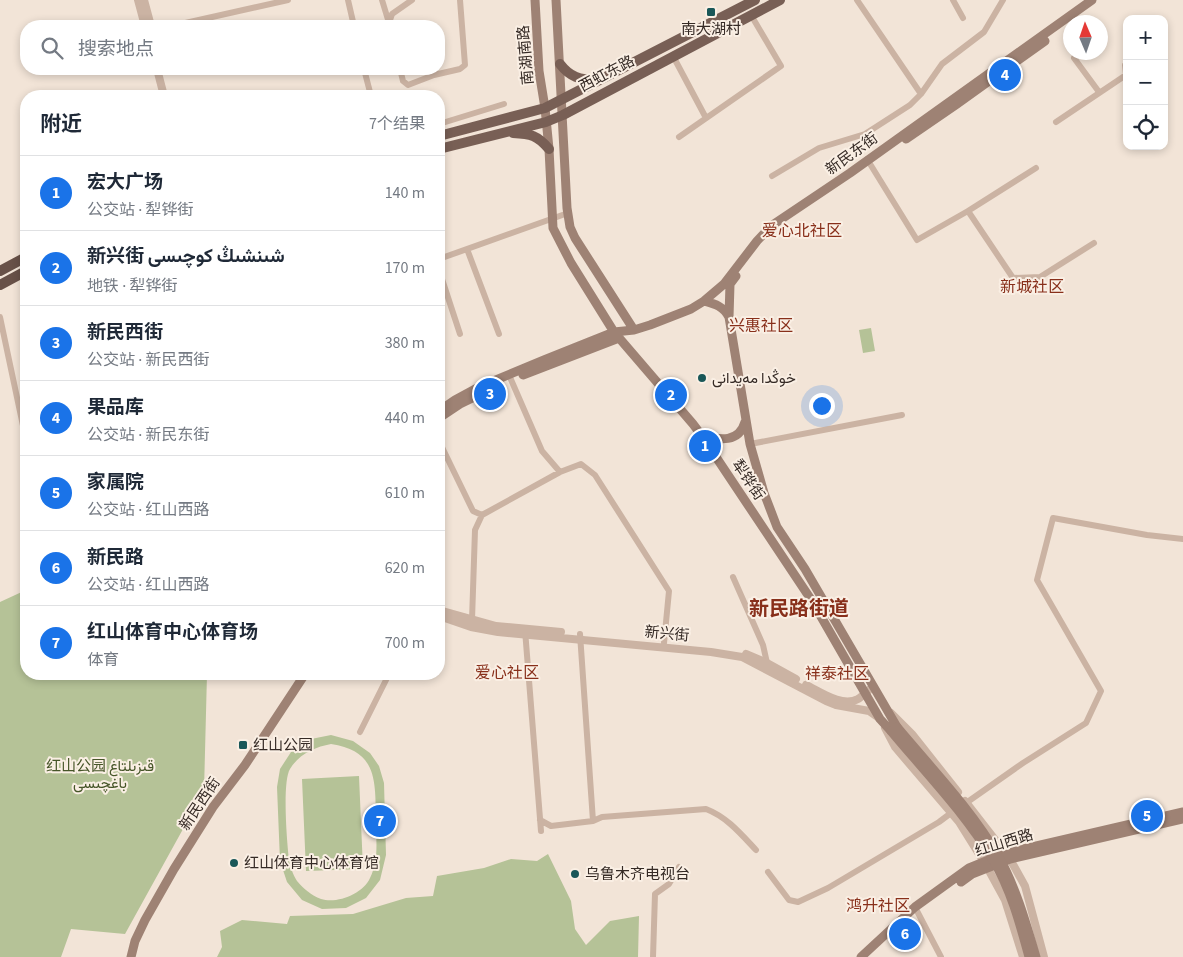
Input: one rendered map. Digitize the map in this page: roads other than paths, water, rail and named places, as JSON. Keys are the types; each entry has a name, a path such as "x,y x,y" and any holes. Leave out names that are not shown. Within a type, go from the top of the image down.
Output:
{"highway":[{"path":"0,271 20,260"},
{"path":"0,284 20,275"}],"main road":[{"name":"南湖南路","path":"535,0 539,71 545,108"},
{"path":"445,407 479,387 511,377 634,330 575,238 570,227 556,0"},
{"name":"西虹东路","path":"445,147 546,122 563,115 780,0"},
{"name":"新民东街","path":"1076,15 1092,0"},
{"name":"新民东街","path":"1078,15 1100,0"},
{"name":"西虹东路","path":"445,134 545,108 751,1"},
{"name":"新民东街","path":"729,316 730,284 761,245 788,219 1063,25"},
{"path":"560,64 567,74 581,80 599,80"},
{"name":"犁铧街","path":"545,108 554,228 571,263 617,335 694,424 812,601 880,719 894,729"},
{"path":"505,132 528,134 538,138 549,149"},
{"name":"新民东街","path":"634,330 691,309 704,301 724,284 757,240 771,226 868,161"},
{"path":"704,301 725,309 729,316"},
{"name":"犁铧街","path":"729,316 750,444 764,493 777,527 874,687 894,729"},
{"path":"445,414 511,377"},
{"path":"702,436 715,439 731,438 739,435 746,420"},
{"name":"新民西街","path":"126,957 134,930 176,854 240,763 294,680"},
{"name":"新民西街","path":"131,957 135,941 145,920 174,869 213,807 245,765 301,680"},
{"path":"894,729 994,862 1013,904 1029,957"},
{"path":"894,729 961,804 990,842 1019,900 1036,957"},
{"name":"红山西路","path":"861,957 915,907 969,868 1008,856 1183,812"},
{"name":"红山西路","path":"1008,856 1183,819"},
{"name":"红山西路","path":"870,957 917,910 985,864"}],"street":[{"path":"138,0 143,20"},
{"path":"144,0 149,20"},
{"path":"199,20 288,0"},
{"path":"348,0 353,20"},
{"path":"382,0 387,20"},
{"path":"390,20 392,14 412,0"},
{"path":"445,72 460,69 464,66 460,0"},
{"path":"857,0 920,94"},
{"path":"953,0 963,18"},
{"path":"772,176 819,148 864,134 910,105 942,64 984,32 1003,0"},
{"path":"680,137 781,66 751,16"},
{"path":"673,56 706,118"},
{"path":"1075,60 1099,92"},
{"path":"159,75 162,90"},
{"path":"164,75 167,90"},
{"path":"366,75 369,90"},
{"path":"402,75 403,81 408,85 434,75"},
{"path":"1056,122 1123,77"},
{"path":"445,122 504,104"},
{"path":"868,161 917,240 968,211 1036,168"},
{"path":"968,211 1014,278 1040,277 1094,243"},
{"path":"445,257 568,213"},
{"path":"467,249 499,334"},
{"path":"445,288 460,334"},
{"path":"0,317 20,412"},
{"path":"511,377 542,451 560,472"},
{"path":"750,444 902,415"},
{"path":"445,453 473,511 482,515"},
{"path":"472,620 475,530 482,515 560,472 582,464 595,475 669,591 664,643"},
{"path":"966,802 1022,763 1086,724 1101,691 1037,580 1053,518 1146,535 1183,539"},
{"path":"733,577 764,645 767,663"},
{"name":"新兴街","path":"445,612 525,632"},
{"name":"新兴街","path":"445,618 471,627 498,632 525,632 664,643 743,652 808,686 840,700 850,701 858,699 874,687"},
{"path":"525,632 541,831"},
{"path":"580,637 593,821"},
{"name":"新兴街","path":"580,637 742,657 826,701 836,705 870,711 880,719"},
{"path":"360,732 386,680"},
{"path":"884,706 912,734 1008,856 1025,886 1044,957"},
{"path":"880,719 896,747 959,822 985,864 1005,900 1023,957"},
{"path":"540,820 551,826 593,821 602,818 706,809 717,813 739,831 756,850"},
{"path":"768,872 790,900 798,902 828,888 951,813"},
{"path":"653,957 655,894 669,884 679,867"},
{"path":"917,910 941,957"}],"place":[{"name":"南大湖村","path":"711,12"},
{"name":"果品库","path":"1005,75"},
{"name":"خوڭدا مەيدانى","path":"702,378"},
{"name":"新民西街","path":"490,394"},
{"name":"新兴街 شىنشىڭ كوچىسى","path":"671,395"},
{"name":"宏大广场","path":"705,446"},
{"name":"红山公园","path":"243,745"},
{"name":"家属院","path":"1147,816"},
{"name":"红山体育中心体育场","path":"380,821"},
{"name":"红山体育中心体育馆","path":"234,863"},
{"name":"乌鲁木齐电视台","path":"575,874"},
{"name":"新民路","path":"905,934"}],"district":[{"name":"爱心北社区","path":"802,231"},
{"name":"新城社区","path":"1032,287"},
{"name":"兴惠社区","path":"761,326"},
{"name":"新民路街道","path":"799,609"},
{"name":"爱心社区","path":"507,673"},
{"name":"祥泰社区","path":"837,674"},
{"name":"鸿升社区","path":"878,906"}],"park label":[{"name":"红山公园 قىزىلتاغ باغچىسى","path":"100,774"}]}
